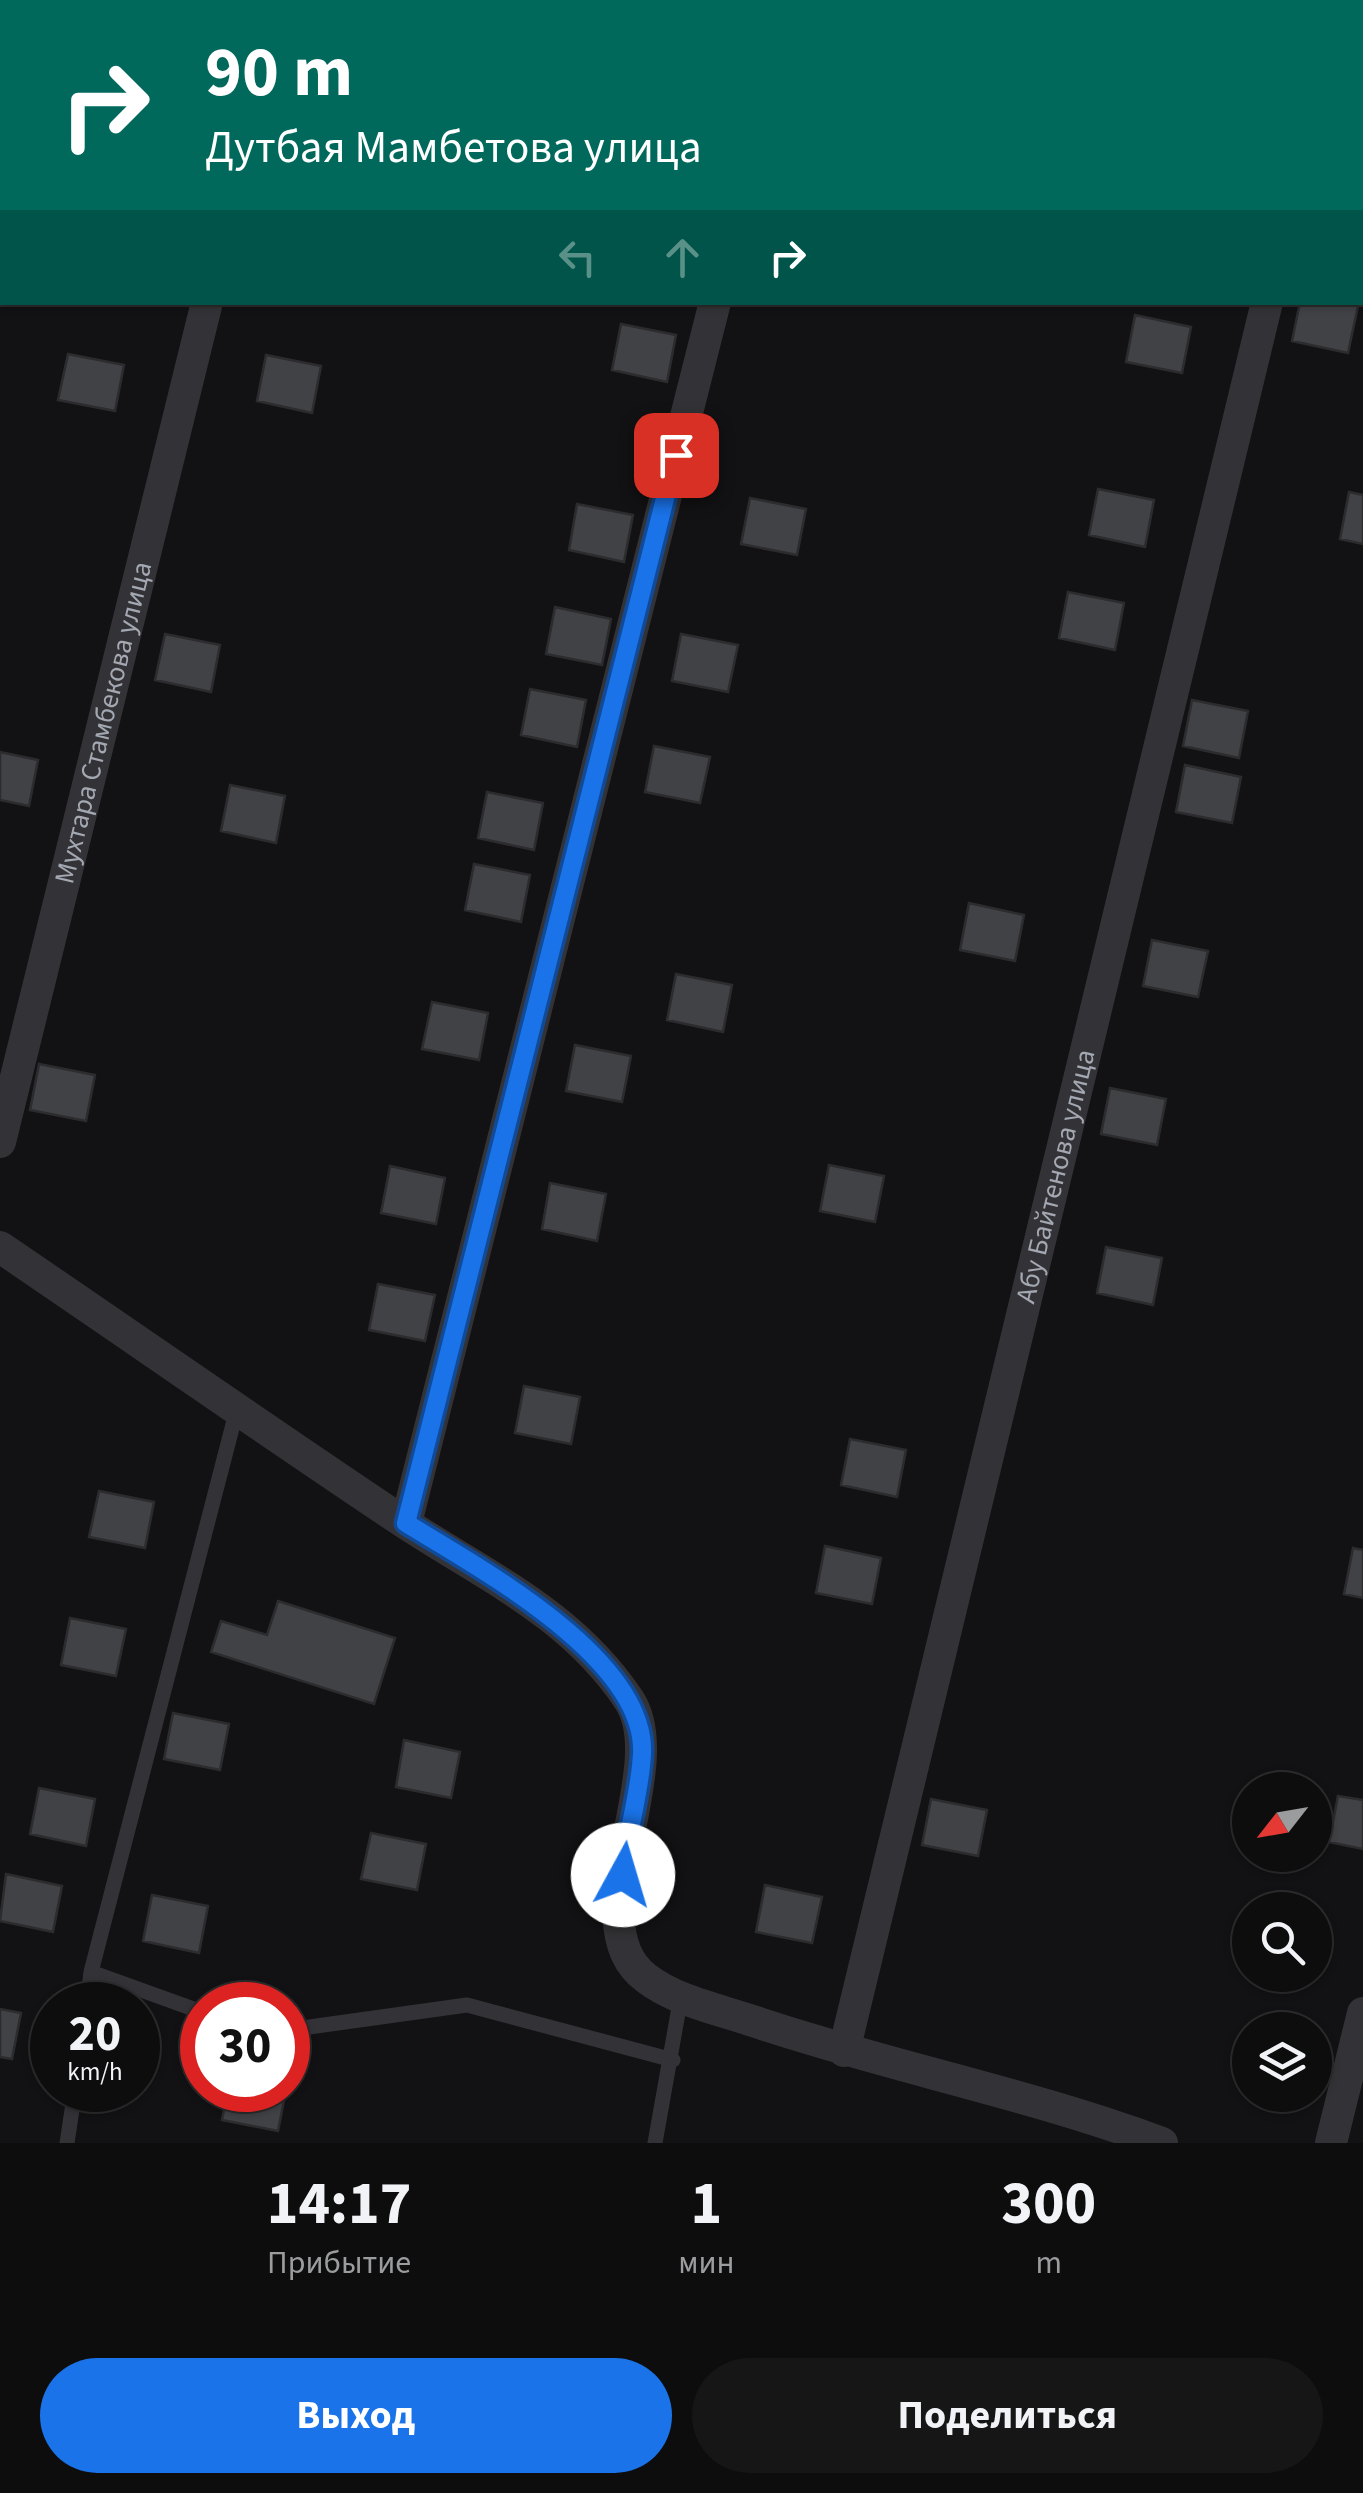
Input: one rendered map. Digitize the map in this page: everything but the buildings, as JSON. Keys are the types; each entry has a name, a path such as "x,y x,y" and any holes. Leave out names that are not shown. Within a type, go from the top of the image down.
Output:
{"street":[{"name":"Мухтара Стамбекова улица","path":"0,1142 206,305"},
{"path":"406,1523 714,305"},
{"name":"Абу Байтенова улица","path":"844,2052 1266,305"},
{"path":"0,1247 406,1523 553,1614 631,1702 642,1752 626,1841 618,1942 644,1977 680,1996 844,2052 1145,2140"},
{"path":"1330,2143 1363,2013"}],"lane":[{"path":"89,1982 238,1408"},
{"path":"91,1972 180,2004"},
{"path":"655,2143 673,2060 680,1996"},
{"path":"310,2027 468,2005 673,2060"},
{"path":"68,2143 72,2112"}],"route":[{"path":"623,1875 642,1752 631,1702 553,1614 406,1523 676,455"}]}
